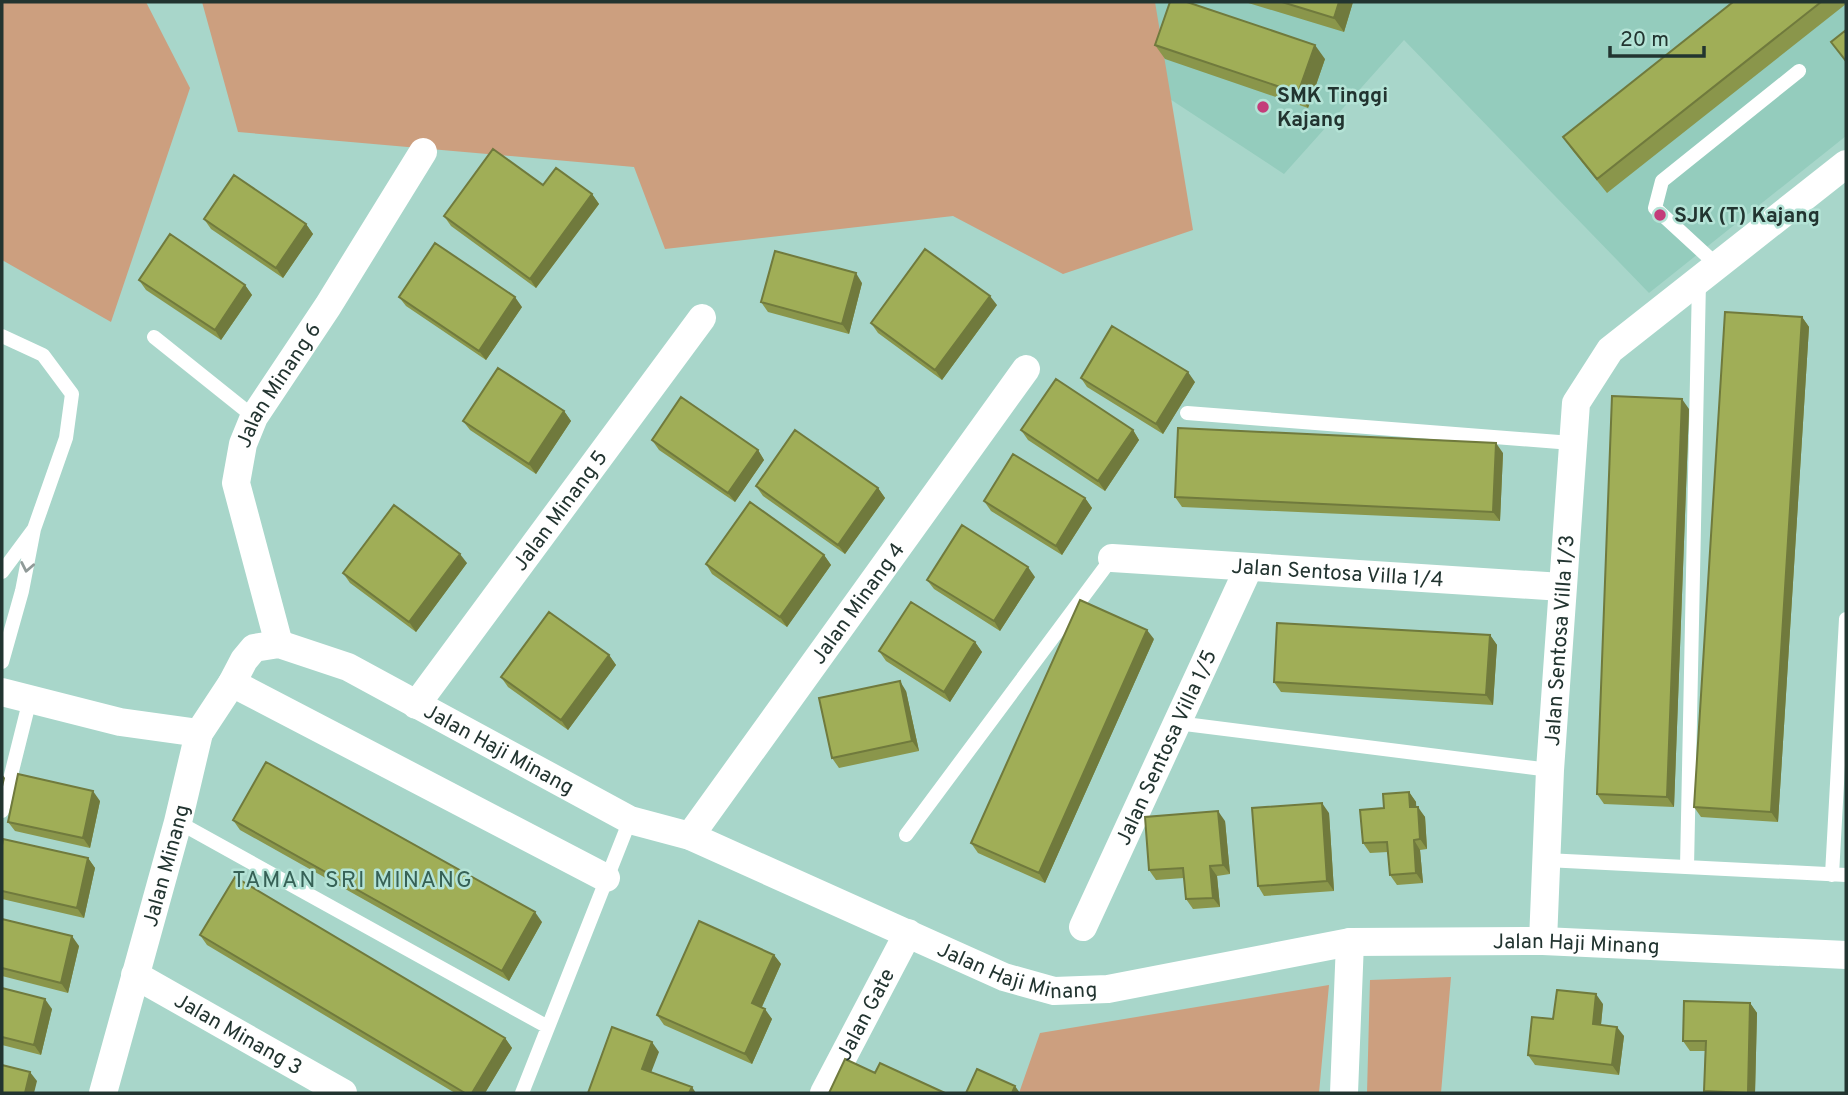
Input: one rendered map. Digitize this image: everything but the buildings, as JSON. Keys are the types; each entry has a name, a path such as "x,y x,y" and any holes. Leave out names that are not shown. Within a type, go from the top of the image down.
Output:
{"street":[{"name":"Jalan Minang 6","path":"266,646 236,483 243,444 254,417 328,306 423,152"},
{"name":"Jalan Sentosa Villa 1/3","path":"1543,941 1550,770 1576,403 1610,350 1846,164"},
{"name":"Jalan Minang 5","path":"416,705 702,318"},
{"name":"Jalan Minang 4","path":"690,836 1027,369"},
{"name":"Jalan Sentosa Villa 1/4","path":"1112,558 1562,587"},
{"name":"Jalan Sentosa Villa 1/5","path":"1083,927 1249,567"},
{"name":"Jalan Haji Minang","path":"266,646 348,667 630,820 690,836 1004,977 1054,991 1108,989 1350,942 1543,941 1846,955"},
{"name":"Jalan Minang","path":"103,1093 178,822 199,733 244,660 266,646"},
{"path":"232,683 606,878"},
{"path":"2,692 120,722 199,733"},
{"name":"Jalan Gate","path":"824,1093 908,933"},
{"path":"1344,1093 1350,942"},
{"name":"Jalan Minang 3","path":"135,975 343,1093"}],"lane":[{"path":"1687,867 1708,272 1655,208 1662,181 1799,71"},
{"path":"2,336 43,355 72,394 66,438 34,529 22,591 2,662"},
{"path":"154,337 254,417"},
{"path":"1187,413 1572,443"},
{"path":"2,572 34,529"},
{"path":"906,835 1112,558"},
{"path":"1546,860 1839,875 1846,619"},
{"path":"2,811 30,699"},
{"path":"1177,723 1550,770"},
{"path":"522,1093 630,820"},
{"path":"178,822 547,1026"}],"shaded area":[{"path":"2,2 146,2 190,88 111,322 2,260"},
{"path":"202,2 1155,2 1193,230 1063,274 953,216 665,249 634,167 238,132"},
{"name":"SJK (T) Kajang","path":"1022,2 1846,2 1846,136 1649,293 1404,40 1284,174"},
{"path":"1451,977 1441,1093 1367,1093 1370,980"},
{"path":"1329,985 1319,1093 1019,1093 1040,1033"}],"place":[{"name":"SMK Tinggi Kajang","path":"1263,107"},
{"name":"SJK (T) Kajang","path":"1660,215"}],"district":[{"name":"TAMAN SRI MINANG","path":"353,879"}]}
